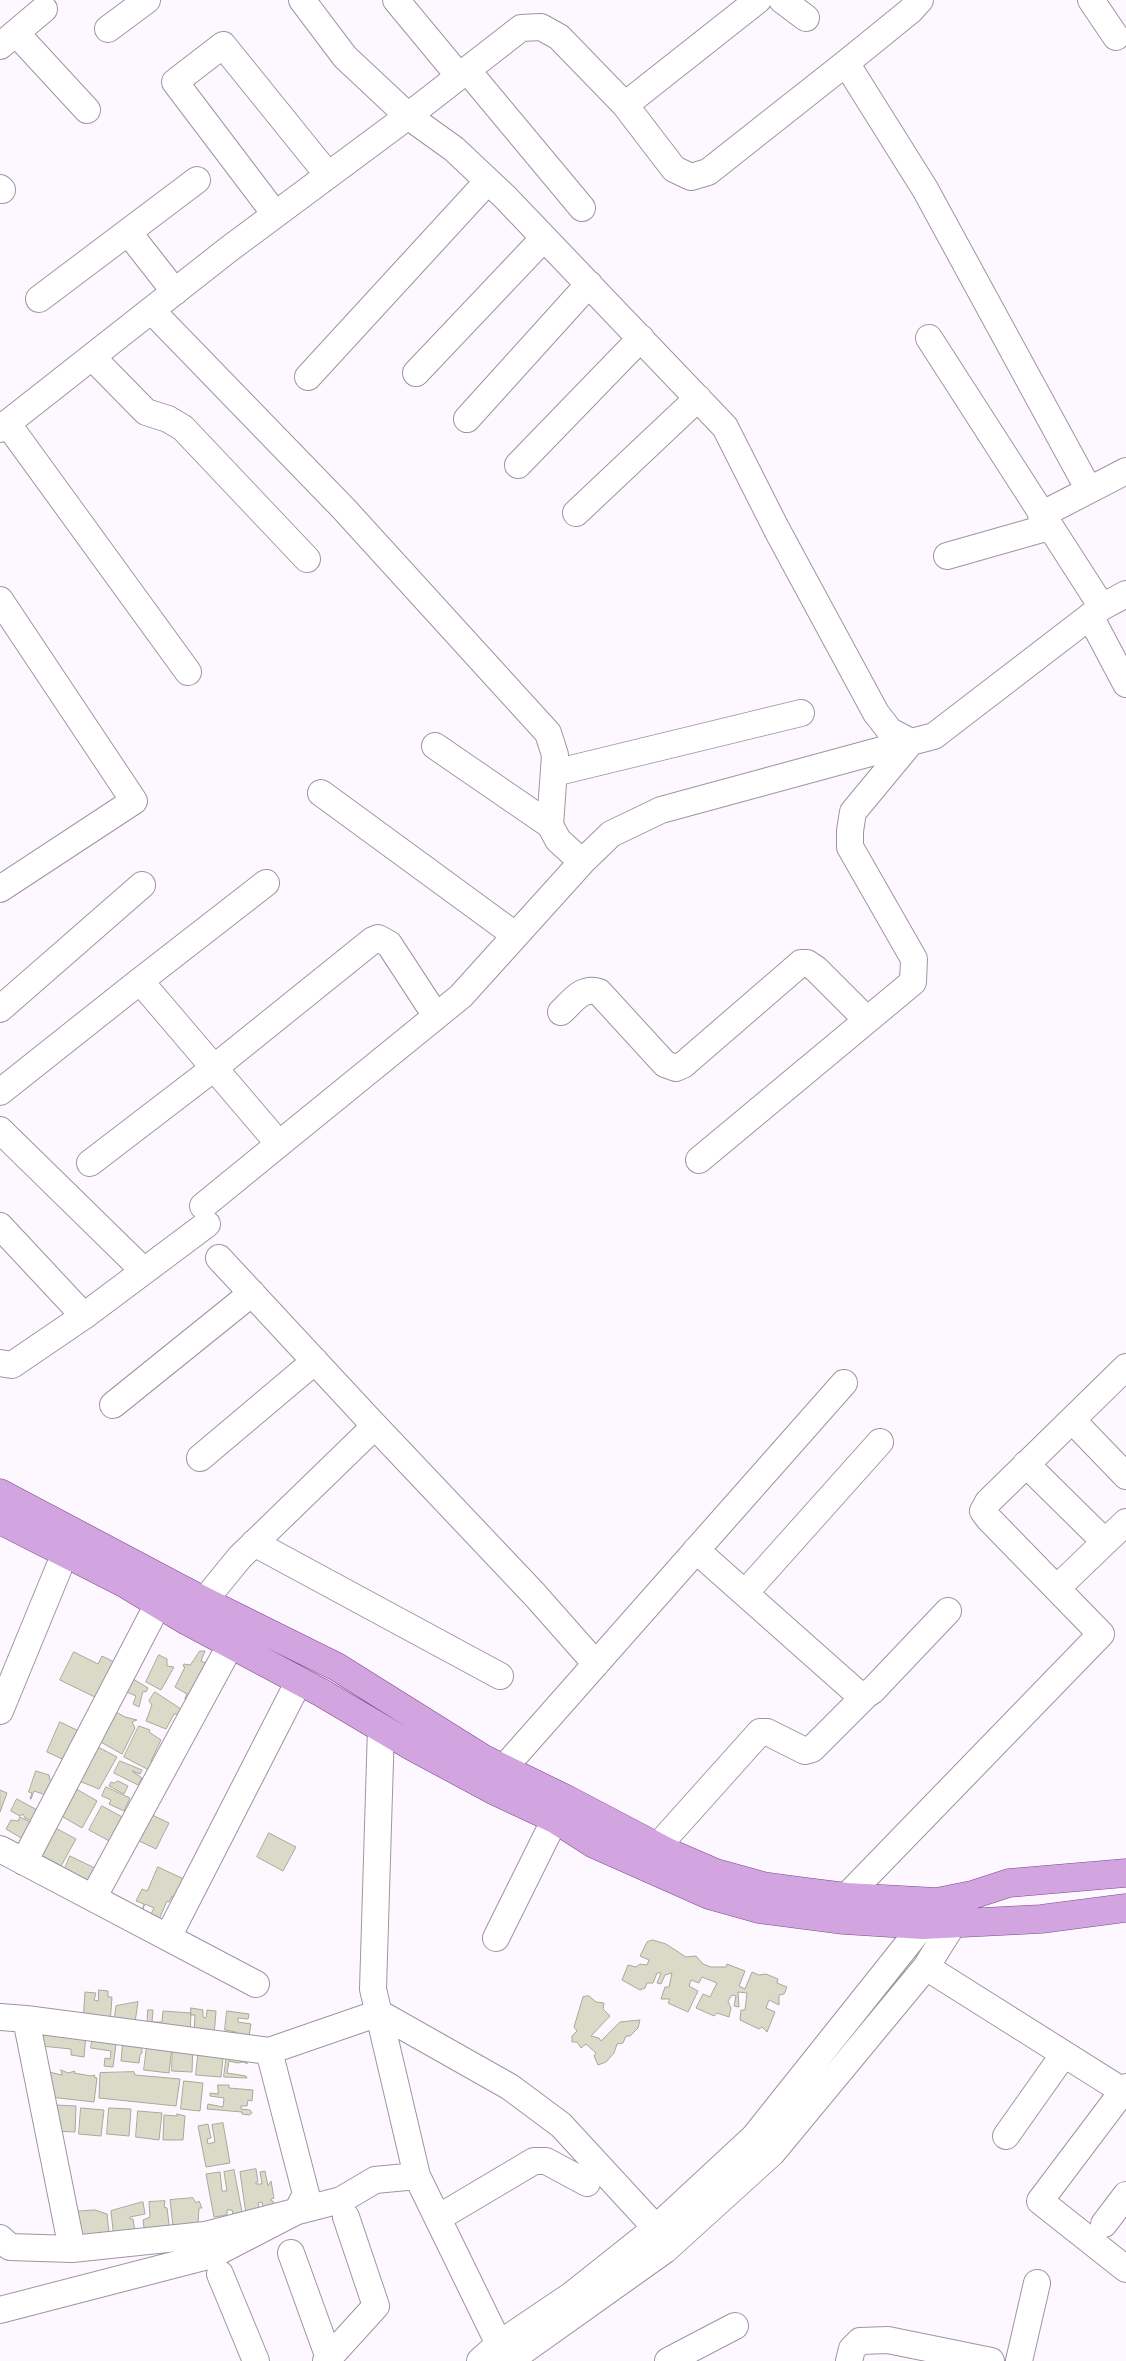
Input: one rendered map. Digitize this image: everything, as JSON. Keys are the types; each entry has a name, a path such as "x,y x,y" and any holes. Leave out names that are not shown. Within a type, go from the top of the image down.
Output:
{"main road":[{"path":"0,1493 204,1601 337,1667 386,1700 503,1769 566,1799 657,1847 716,1873 763,1886 944,1913 1041,1919 1126,1908"},
{"path":"0,1520 65,1553 299,1681 486,1786 554,1819 594,1844 709,1895 759,1909 844,1920 923,1925 972,1895 1009,1883 1126,1873"}],"street":[{"path":"108,29 147,0"},
{"path":"302,0 345,57 408,116 454,149 488,181 725,427 777,530 876,713 890,731 911,742"},
{"path":"396,0 582,208"},
{"path":"625,105 758,0"},
{"path":"782,0 806,18"},
{"path":"1091,0 1116,37"},
{"path":"188,672 4,426 275,214 408,116 521,28 541,27 559,36 625,105 674,169 691,177 708,172 846,64 908,4"},
{"path":"44,9 8,40 87,110"},
{"path":"275,214 175,82 223,45 328,176"},
{"path":"846,64 925,189 1089,490"},
{"path":"39,299 197,180"},
{"path":"308,377 488,181"},
{"path":"128,232 175,292"},
{"path":"416,373 544,238"},
{"path":"467,419 589,284"},
{"path":"152,311 344,509 548,733 555,755 550,825"},
{"path":"518,465 640,338"},
{"path":"929,338 1045,521 1096,612 1126,684"},
{"path":"92,357 146,412 183,428 307,559"},
{"path":"576,513 698,398"},
{"path":"947,556 1045,521 1089,490 1126,471"},
{"path":"0,1363 12,1366 84,1316 143,1270 205,1215 279,1144 461,996 582,862 611,834 661,810 934,736 1096,612 1126,594"},
{"path":"0,600 134,800 0,889"},
{"path":"554,773 801,713"},
{"path":"699,1160 913,982 914,959 850,847 853,812 911,742"},
{"path":"435,746 550,825 558,840 582,862"},
{"path":"321,793 516,935"},
{"path":"0,1092 266,883"},
{"path":"0,1008 142,884"},
{"path":"90,1163 214,1068 372,940 378,938 389,944 436,1016"},
{"path":"561,1012 585,991 590,989 599,992 666,1064 676,1068 683,1065 802,963 816,969 868,1020"},
{"path":"140,981 279,1144"},
{"path":"0,1130 143,1270"},
{"path":"0,1226 84,1316"},
{"path":"219,1258 535,1595 596,1664"},
{"path":"113,1405 252,1293"},
{"path":"200,1458 315,1361"},
{"path":"846,1897 1101,1634 989,1519 984,1511 988,1502 1026,1464 1072,1420 1123,1377"},
{"path":"503,1769 844,1382"},
{"path":"1072,1420 1126,1476"},
{"path":"204,1601 254,1543 375,1426"},
{"path":"745,1594 880,1442"},
{"path":"1026,1464 1105,1542"},
{"path":"1056,1588 1126,1522"},
{"path":"254,1543 500,1676"},
{"path":"696,1550 856,1692 866,1695"},
{"path":"0,1711 65,1553"},
{"path":"24,1862 158,1604"},
{"path":"657,1847 760,1732 767,1732 805,1751 812,1749 872,1691 948,1611"},
{"path":"93,1898 231,1644"},
{"path":"168,1938 299,1681"},
{"path":"381,1728 373,1988 417,2176 508,2356"},
{"path":"496,1938 554,1819"},
{"path":"0,1849 256,1984"},
{"path":"480,2361 508,2356 665,2250 772,2153 926,1967 944,1913"},
{"path":"508,2356 573,2294 656,2228 754,2137 923,1925"},
{"path":"926,1967 1125,2091 1040,2201 1126,2269"},
{"path":"0,2017 269,2051 379,2013 510,2087 561,2125 656,2228"},
{"path":"26,2020 72,2249"},
{"path":"0,2310 212,2255 297,2211 306,2194 269,2051"},
{"path":"1006,2136 1064,2054"},
{"path":"438,2218 534,2161 546,2160 587,2183"},
{"path":"0,2238 10,2247 22,2249 72,2249 205,2235 341,2200 375,2180 417,2176"},
{"path":"1104,2224 1126,2194"},
{"path":"291,2253 328,2359 376,2306 346,2216"},
{"path":"220,2274 256,2361"},
{"path":"1019,2361 1037,2283"},
{"path":"668,2361 735,2326"},
{"path":"849,2361 852,2349 860,2341 888,2340 991,2361"}],"building":[{"path":"200,1651 205,1651 201,1661 214,1667 186,1703 185,1698 187,1694 175,1687 185,1667 183,1666 184,1664 190,1665"},
{"path":"74,1652 98,1664 102,1656 118,1664 101,1700 60,1680"},
{"path":"159,1655 167,1659 167,1666 174,1667 161,1690 146,1682"},
{"path":"128,1676 148,1688 146,1692 143,1691 139,1707 133,1704 136,1696 122,1690"},
{"path":"155,1692 181,1709 178,1714 174,1714 166,1729 146,1721 152,1705 149,1701"},
{"path":"116,1712 137,1720 132,1722 135,1728 122,1754 99,1741"},
{"path":"60,1722 85,1734 71,1763 47,1752"},
{"path":"139,1726 150,1730 149,1732 161,1740 149,1770 124,1757"},
{"path":"96,1746 117,1757 99,1789 79,1781"},
{"path":"120,1761 142,1770 140,1774 132,1771 142,1778 138,1785 114,1773"},
{"path":"36,1771 49,1775 50,1780 55,1782 45,1799 43,1794 34,1791 30,1799 32,1793 29,1792"},
{"path":"118,1781 128,1786 124,1794 109,1786 111,1782"},
{"path":"73,1787 97,1801 82,1828 58,1814"},
{"path":"106,1787 130,1798 124,1811 109,1804 111,1800 102,1796"},
{"path":"0,1790 7,1793 0,1812"},
{"path":"17,1799 37,1810 32,1821 25,1818 23,1814 20,1816 11,1811"},
{"path":"102,1806 126,1819 113,1843 89,1830"},
{"path":"144,1811 169,1823 156,1849 135,1839"},
{"path":"20,1817 36,1825 28,1842 6,1829 11,1820 18,1821"},
{"path":"52,1826 76,1839 61,1866 37,1853"},
{"path":"269,1833 296,1847 283,1871 257,1857"},
{"path":"70,1856 101,1871 90,1891 62,1876"},
{"path":"158,1867 188,1881 180,1900 172,1896 169,1902 167,1901 158,1922 149,1918 154,1908 145,1904 142,1911 144,1904 136,1901 142,1889 147,1891"},
{"path":"653,1940 666,1944 686,1957 696,1956 703,1964 711,1967 726,1967 727,1964 745,1971 739,1986 745,1989 752,1972 759,1975 766,1974 778,1979 777,1983 787,1987 784,1994 779,1995 779,2005 769,2000 766,2008 775,2012 767,2032 762,2027 759,2029 740,2020 741,2010 745,2010 747,1993 738,1992 739,2007 734,2006 736,1996 732,1995 728,2001 731,2008 729,2017 717,2013 714,2016 696,2008 703,1994 710,1997 717,1983 702,1977 699,1983 691,1980 689,1986 698,1991 688,2012 668,2003 670,1999 661,1999 665,1987 669,1987 672,1973 665,1975 661,1984 657,1983 661,1973 657,1973 653,1983 647,1983 645,1988 640,1990 622,1980 628,1965 636,1967 640,1964 647,1965 649,1960 640,1956 647,1942"},
{"path":"99,1990 108,1991 108,1997 112,1997 110,2024 83,2022 85,1992 96,1993 94,2000 98,2001"},
{"path":"589,1996 596,2002 604,2003 603,2009 610,2016 591,2036 599,2038 601,2041 620,2022 640,2020 638,2028 630,2036 626,2036 623,2043 617,2044 614,2053 606,2062 598,2065 594,2056 596,2053 586,2044 581,2048 577,2042 572,2042 572,2036 577,2031 574,2027 583,1997"},
{"path":"138,2002 134,2029 113,2027 116,2006"},
{"path":"191,2008 203,2010 203,2017 206,2018 207,2010 216,2011 214,2036 194,2034 195,2015 191,2015"},
{"path":"148,2010 153,2010 152,2022 162,2022 163,2011 191,2013 190,2036 147,2034"},
{"path":"227,2011 249,2014 248,2019 238,2018 238,2022 251,2024 248,2041 235,2039 236,2032 225,2030"},
{"path":"39,2030 86,2035 84,2057 71,2055 71,2049 41,2046"},
{"path":"93,2034 117,2037 113,2067 104,2066 105,2058 110,2059 111,2051 91,2048"},
{"path":"141,2038 142,2053 139,2063 121,2061 123,2039"},
{"path":"173,2042 193,2043 192,2072 172,2071"},
{"path":"147,2046 172,2046 169,2073 144,2070"},
{"path":"199,2047 224,2049 221,2077 196,2075"},
{"path":"227,2053 248,2056 247,2064 229,2061 227,2073 246,2076 247,2078 224,2077"},
{"path":"61,2070 68,2073 75,2071 74,2073 95,2075 94,2077 97,2078 94,2102 50,2097 49,2072 62,2075"},
{"path":"134,2072 135,2075 180,2079 176,2106 99,2098 100,2073"},
{"path":"184,2081 203,2083 200,2111 181,2109"},
{"path":"218,2085 229,2085 229,2088 253,2090 252,2101 248,2100 247,2106 241,2106 241,2109 250,2110 252,2113 249,2115 242,2114 242,2112 207,2109 208,2104 223,2107 224,2098 210,2096 210,2093 218,2094"},
{"path":"54,2105 76,2106 75,2132 52,2131"},
{"path":"81,2108 104,2110 101,2136 79,2134"},
{"path":"109,2108 131,2109 129,2136 107,2134"},
{"path":"138,2111 162,2113 159,2140 136,2137"},
{"path":"177,2114 185,2116 183,2140 163,2140 164,2115 177,2116"},
{"path":"223,2123 230,2163 206,2167 198,2126 208,2124 211,2138 207,2139 208,2144 215,2142 212,2125"},
{"path":"256,2169 258,2182 256,2184 262,2184 260,2172 265,2171 268,2186 271,2181 274,2198 271,2201 273,2201 275,2210 263,2211 262,2202 258,2203 260,2212 246,2214 240,2172"},
{"path":"234,2170 242,2212 233,2214 232,2210 227,2210 227,2215 214,2217 206,2174 220,2172 222,2191 227,2191 224,2172"},
{"path":"193,2198 196,2203 199,2201 202,2208 199,2208 198,2223 173,2226 170,2200"},
{"path":"165,2201 164,2207 167,2208 170,2232 145,2235 143,2220 150,2217 149,2202"},
{"path":"143,2202 145,2214 130,2217 130,2219 133,2219 136,2238 114,2239 111,2211"},
{"path":"95,2210 107,2214 110,2242 75,2246 71,2212"}]}
